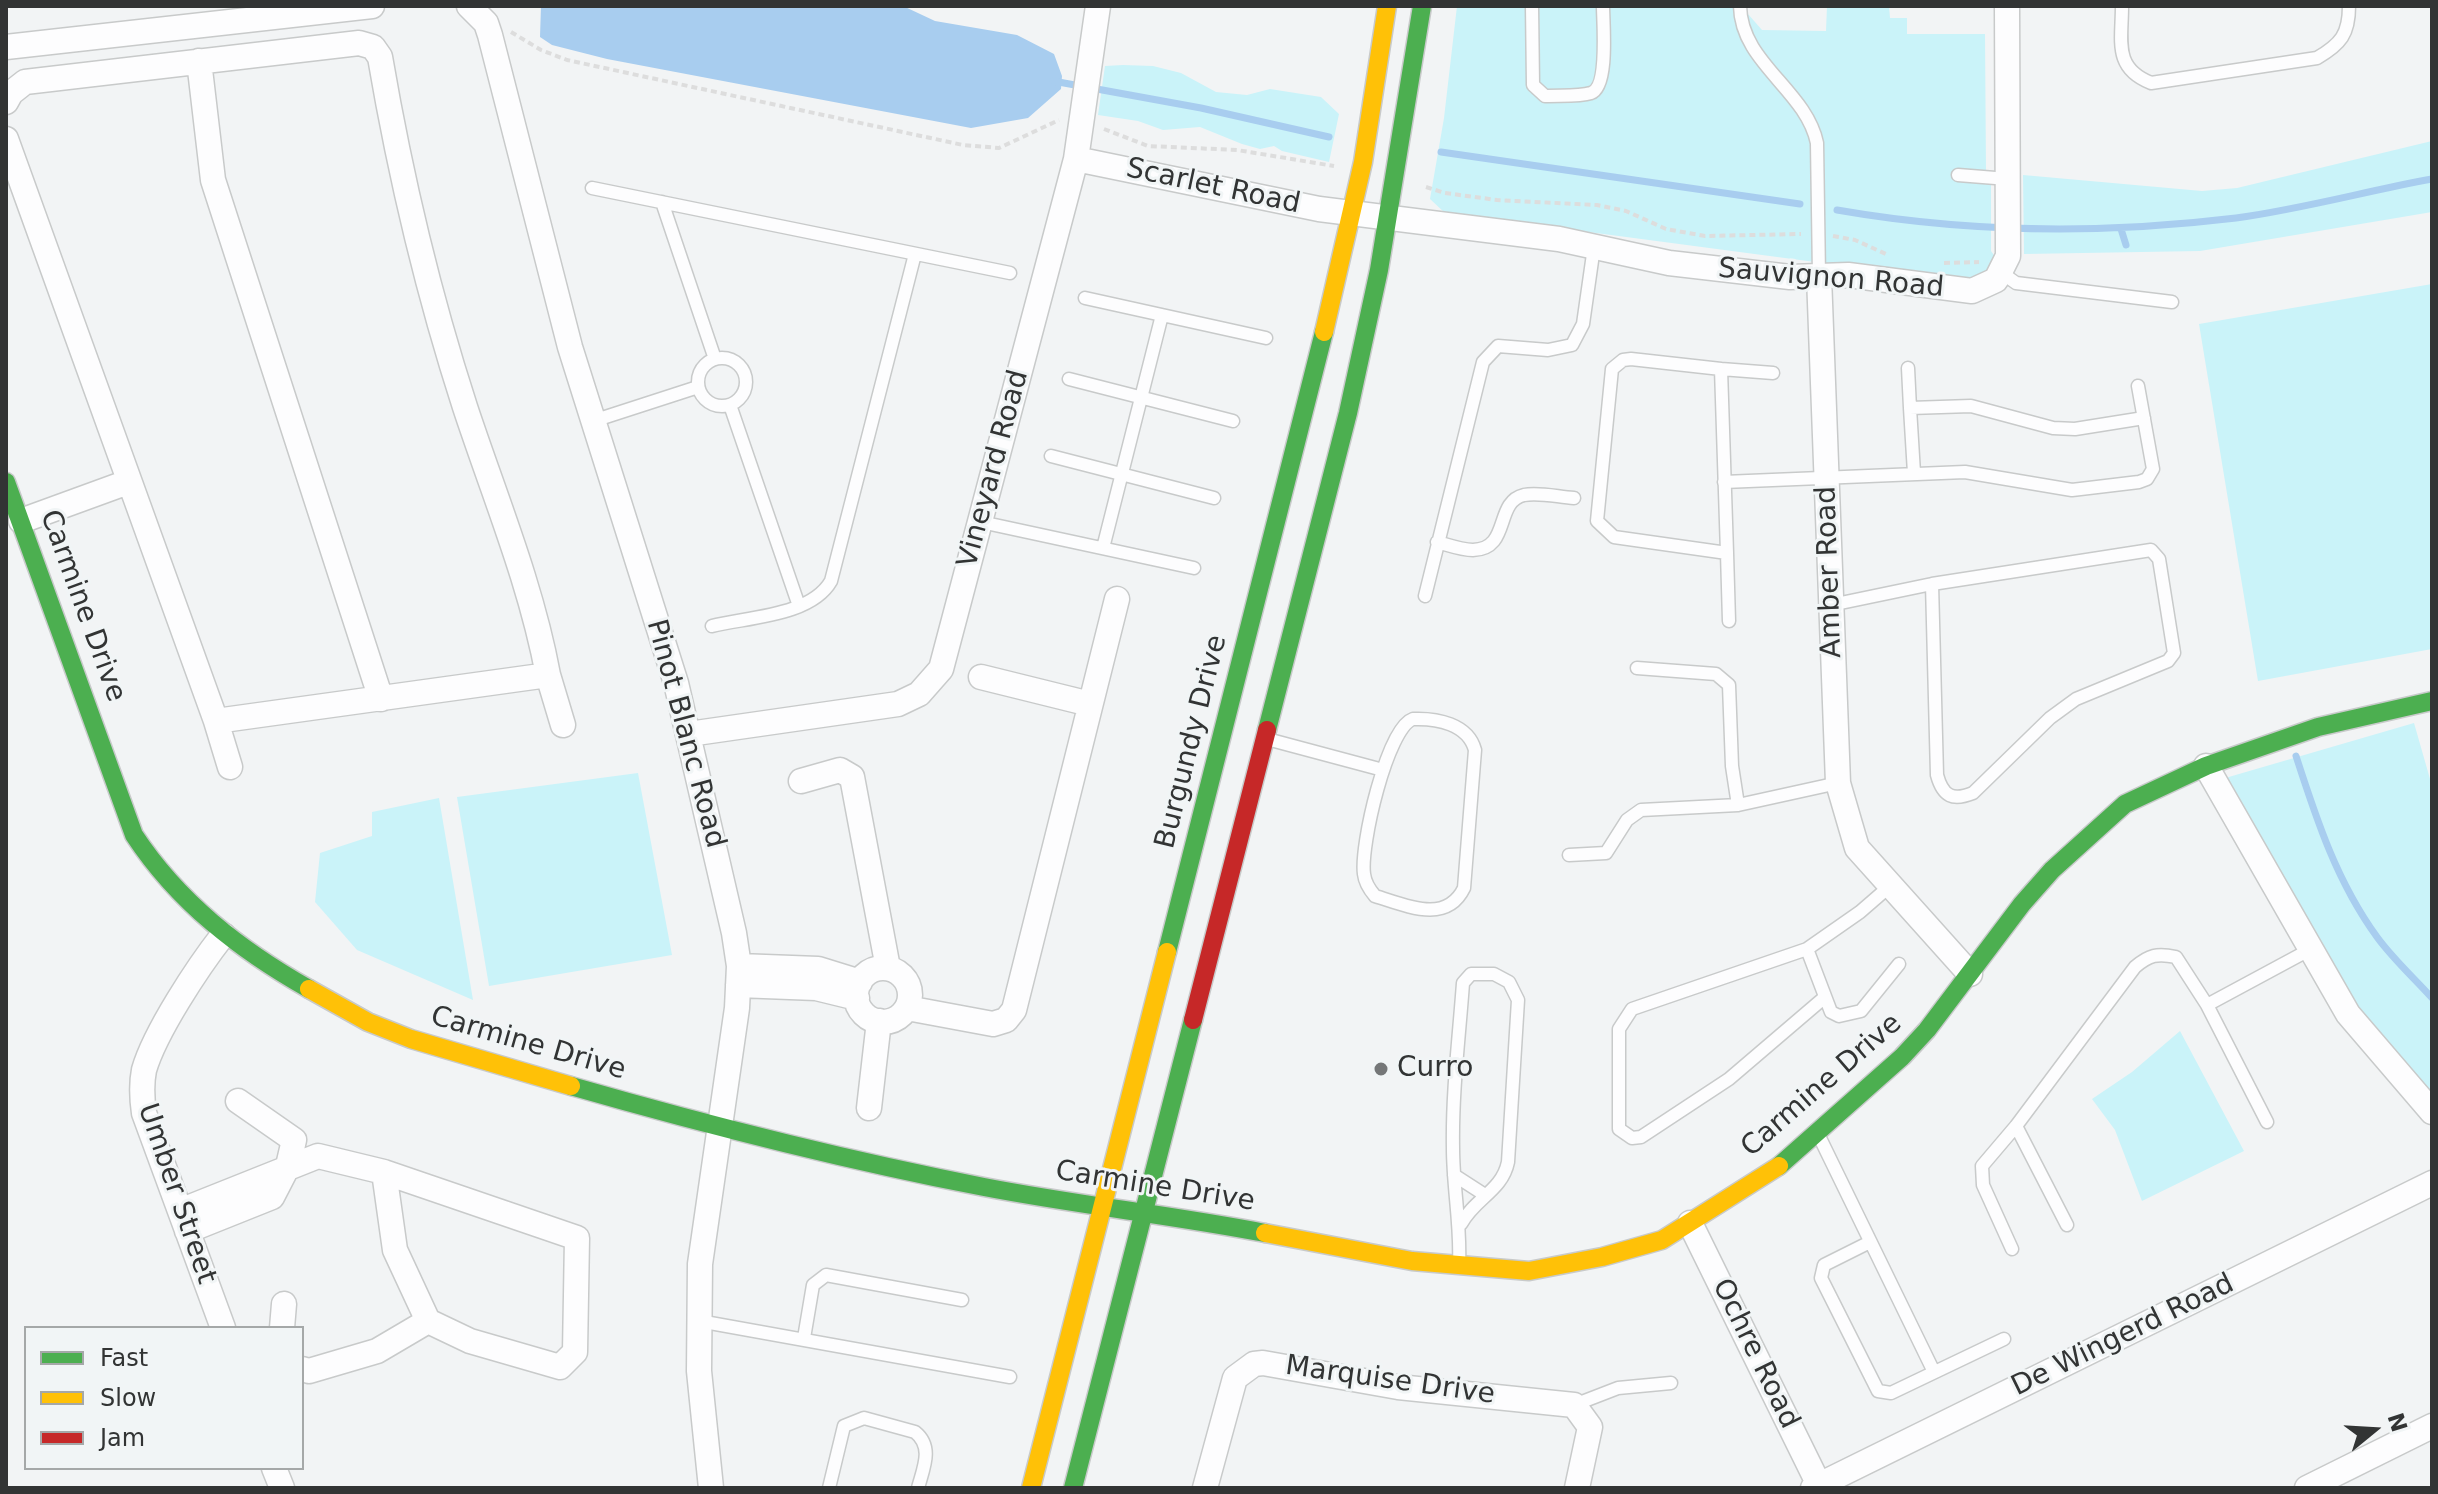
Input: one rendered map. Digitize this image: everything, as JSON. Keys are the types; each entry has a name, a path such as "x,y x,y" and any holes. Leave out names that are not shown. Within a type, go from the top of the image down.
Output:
{"main road":[{"name":"Burgundy Drive","path":"1031,1488 1352,213 1387,6"},
{"path":"1073,1488 1348,413 1389,218 1422,6"},
{"name":"Carmine Drive","path":"6,482 134,835 155,864 223,935 253,957 374,1025 720,1127 982,1187 1102,1208 1143,1211 1459,1267 1529,1271 1570,1264 1662,1240 1786,1162 1902,1057 2022,904 2090,834 2125,804 2206,766 2318,727 2432,701"}],"street":[{"path":"6,47 237,14 372,6"},
{"name":"Pinot Blanc Road","path":"469,6 486,23 490,35 570,347 689,734 730,912 738,975 720,1127 704,1225 699,1321 699,1371 711,1488"},
{"name":"Vineyard Road","path":"689,734 898,704 919,694 941,669 1076,159 1098,6"},
{"path":"2005,265 2007,6"},
{"path":"6,102 11,93 25,82 359,43 373,47 380,57 397,153 460,387 540,631 548,675 563,725"},
{"path":"199,61 213,180 381,699"},
{"path":"6,139 230,767"},
{"name":"Scarlet Road","path":"1076,159 1389,218"},
{"name":"Sauvignon Road","path":"1389,218 1559,239 1669,263 1790,277 1848,275 1963,292 1981,290 2005,265"},
{"name":"Amber Road","path":"1819,276 1838,783 1857,848 1970,974"},
{"path":"21,521 128,482"},
{"path":"907,1008 993,1024 1006,1020 1014,1010 1117,599"},
{"path":"216,721 548,675"},
{"path":"981,677 1090,704"},
{"path":"1224,729 1264,738"},
{"path":"2206,766 2348,1014 2432,1112"},
{"path":"801,781 840,770 852,777 888,968 908,983 907,1008 895,1019 879,1021 864,1013 858,990"},
{"name":"Umber Street","path":"222,1326 144,1113 142,1087 151,1053 202,962 223,935"},
{"path":"858,990 872,971 888,968"},
{"path":"738,975 816,988 858,990"},
{"path":"869,1108 879,1021"},
{"path":"184,1221 272,1197 288,1166 294,1140 238,1101"},
{"path":"288,1166 318,1156 384,1172 577,1238 575,1352 560,1367 470,1341 428,1321 395,1250 384,1172"},
{"name":"De Wingerd Road","path":"1816,1486 2432,1183"},
{"name":"Ochre Road","path":"1690,1223 1816,1486"},
{"path":"304,1370 309,1371 377,1351 428,1321"},
{"name":"Marquise Drive","path":"1205,1488 1231,1388 1235,1378 1254,1364 1398,1387 1574,1405"},
{"path":"1574,1405 1590,1427 1577,1488"},
{"path":"2307,1488 2432,1426"}],"lane":[{"path":"1532,6 1533,85 1545,96 1592,93 1599,87 1603,70 1603,6"},
{"name":"Amber Road","path":"1740,6 1747,38 1813,125 1819,276"},
{"path":"2122,6 2122,58 2135,76 2151,83 2317,58 2335,48 2347,34 2349,6"},
{"path":"1958,175 2008,182"},
{"path":"592,188 1010,273"},
{"path":"662,202 715,359"},
{"path":"1425,596 1483,362 1498,346 1548,350 1572,345 1583,324 1594,247"},
{"path":"712,626 799,606 824,593 834,573 915,254"},
{"path":"2005,265 2016,283 2172,302"},
{"path":"1085,298 1266,338"},
{"path":"1103,548 1162,315"},
{"path":"698,387 704,366 715,359 735,361 746,378 744,391 730,405"},
{"path":"1727,553 1614,537 1597,521 1612,369 1615,364 1631,359 1773,373"},
{"path":"1908,368 1914,473"},
{"path":"1721,369 1729,621"},
{"path":"1069,379 1233,421"},
{"path":"1724,482 1965,472 2072,490 2139,482 2147,479 2153,469 2138,386"},
{"path":"593,421 698,387"},
{"path":"698,387 710,403 730,405"},
{"path":"730,405 799,606"},
{"path":"1910,408 1971,406 2053,428 2075,429 2144,418"},
{"path":"1051,456 1214,498"},
{"path":"1437,542 1474,550 1487,547 1497,540 1507,507 1515,499 1533,494 1574,498"},
{"path":"981,522 1194,568"},
{"path":"1831,605 1932,584 2151,550 2159,559 2174,653 2163,664 2076,699 2050,718 1973,793 1959,799 1949,797 1941,791 1937,775 1932,584"},
{"path":"1637,668 1716,674 1729,685 1732,766 1738,805"},
{"path":"1413,719 1458,727 1473,742 1474,767 1464,888 1459,899 1444,909 1413,907 1375,896 1367,887 1365,854 1383,770 1398,732 1404,722 1413,719"},
{"path":"1264,738 1383,770"},
{"path":"1569,855 1606,853 1627,820 1641,810 1738,805 1838,783"},
{"path":"1825,997 1729,1079 1641,1137 1632,1138 1619,1129 1619,1029 1632,1009 1807,949 1860,912 1890,886"},
{"path":"1807,949 1831,1012 1839,1016 1855,1014 1899,964"},
{"path":"2207,1005 2311,949"},
{"path":"2012,1249 1980,1174 1988,1157 2016,1126 2146,957 2160,953 2176,957 2207,1005 2267,1122"},
{"path":"1459,1267 1461,1224 1454,1175 1453,1109 1463,983 1471,974 1494,974 1514,987 1518,1000 1508,1162 1501,1182 1468,1210 1461,1224"},
{"path":"2016,1126 2067,1225"},
{"path":"1818,1134 1934,1372"},
{"path":"1454,1175 1485,1195"},
{"path":"1870,1242 1824,1265 1821,1271 1824,1287 1878,1391 1891,1393 2004,1339"},
{"path":"804,1338 813,1285 821,1277 832,1275 962,1300"},
{"path":"699,1321 1010,1377"},
{"path":"1574,1405 1618,1388 1671,1383"},
{"path":"829,1488 844,1426 864,1418 922,1437 927,1452 918,1488"}],"path":[{"path":"506,29 541,50 567,60 963,145 999,148 1055,121 1082,121 1133,142 1161,148 1237,150 1332,167 1340,161"},
{"path":"1426,187 1445,193 1497,200 1597,205 1626,211 1666,229 1705,236 1804,235"},
{"path":"1833,236 1855,240 1894,258"},
{"path":"1935,264 1983,262 2005,265"}],"shaded area":[{"path":"541,6 903,6 935,21 1017,35 1054,54 1062,76 1061,89 1028,118 971,128 607,59 552,45 540,37"},
{"path":"1457,6 1741,6 1762,30 1826,31 1827,6 1889,6 1890,18 1907,18 1907,34 1985,34 1986,172 1991,185 1991,251 1996,258 1985,276 1966,282 1445,213 1430,199 1444,118"},
{"path":"1105,66 1153,66 1181,73 1216,92 1247,95 1270,89 1321,97 1339,114 1329,162 1282,151 1274,146 1260,149 1200,127 1163,130 1138,121 1098,115"},
{"path":"2432,141 2432,212 2200,251 2024,254 2023,175 2202,191 2237,188"},
{"path":"2432,284 2432,649 2258,681 2199,324"},
{"path":"2414,723 2432,786 2432,1111 2400,1074 2215,781"},
{"path":"638,773 672,955 489,986 457,797"},
{"path":"439,798 473,1000 357,950 315,902 320,853 372,836 372,812"},
{"path":"2180,1031 2244,1151 2142,1201 2115,1130 2092,1099 2132,1072"}],"waterway":[{"path":"1053,81 1201,108 1329,137"},
{"path":"1441,152 1800,204"},
{"path":"1837,210 1986,227 2137,227 2261,214 2432,179"},
{"path":"2121,229 2126,245"},
{"path":"2296,756 2320,827 2350,895 2383,945 2432,998"}],"traffic: fast":[{"path":"1267,730 1348,413 1379,270 1422,6"},
{"path":"1167,952 1324,332"},
{"path":"6,482 134,835 170,882 212,922 259,958 309,989"},
{"path":"1779,1166 1902,1057 1927,1030 2022,904 2052,870 2125,804 2206,766 2318,727 2432,701"},
{"path":"1073,1488 1193,1020"},
{"path":"571,1086 776,1141 932,1177 1265,1233"}],"traffic: slow":[{"path":"1324,332 1363,162 1387,6"},
{"path":"1031,1488 1167,952"},
{"path":"309,989 368,1022 411,1039 571,1086"},
{"path":"1265,1233 1412,1261 1529,1271 1602,1257 1662,1240 1779,1166"}],"traffic: jam":[{"path":"1193,1020 1267,730"}],"place":[{"name":"Curro","path":"1381,1069"}]}
